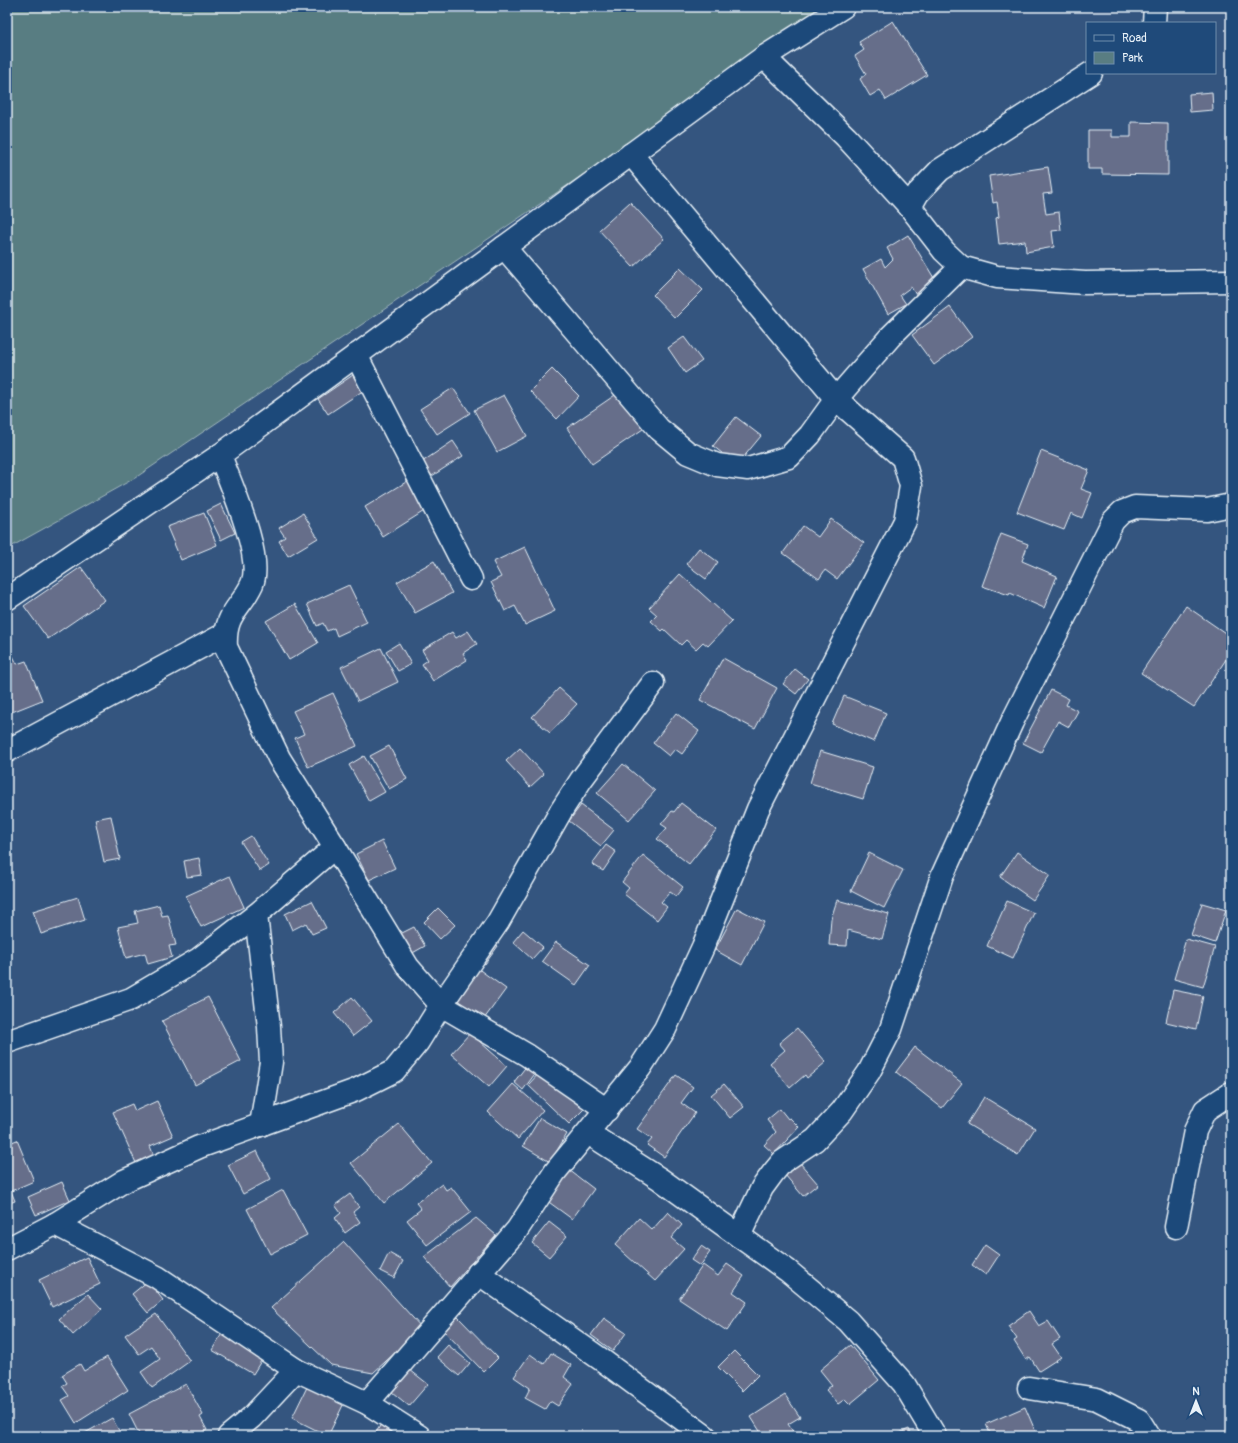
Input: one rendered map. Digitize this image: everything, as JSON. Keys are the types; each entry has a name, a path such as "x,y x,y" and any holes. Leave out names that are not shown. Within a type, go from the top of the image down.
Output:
{"street":[{"path":"7,599 220,455 764,57 843,7"},
{"path":"1154,22 1155,7"},
{"path":"764,57 846,137 910,207 944,251 961,267 997,276 1085,283 1231,281"},
{"path":"910,207 918,193 940,170 1088,74"},
{"path":"367,1403 478,1273 517,1230 555,1172 640,1068 665,1029 704,947 758,809 905,521 911,486 903,458 836,399 631,154"},
{"path":"504,247 659,429 688,453 717,465 748,469 789,457 810,435 836,399 890,337 961,267"},
{"path":"356,356 471,580"},
{"path":"220,455 250,539 255,563 253,583 230,617 225,634 226,647 279,758 408,967 441,1005 527,1055 607,1110"},
{"path":"740,1236 758,1195 772,1173 782,1162 815,1140 842,1111 870,1072 891,1029 942,876 1012,722 1113,521 1122,512 1135,507 1207,510 1231,505"},
{"path":"7,751 225,634"},
{"path":"7,1250 55,1224 124,1181 198,1147 356,1090 394,1071 418,1042 441,1005 498,922 561,811 653,683"},
{"path":"7,1042 131,999 199,959 256,915 335,847"},
{"path":"256,915 269,1027 271,1062 261,1125"},
{"path":"1176,1227 1195,1131 1205,1110 1231,1093"},
{"path":"588,1133 660,1179 740,1236 788,1271 848,1321 904,1384 936,1436"},
{"path":"55,1224 156,1277 296,1370 367,1403 419,1436"},
{"path":"478,1273 602,1360 705,1436"},
{"path":"229,1436 252,1418 296,1370"},
{"path":"1030,1388 1097,1399 1139,1420 1149,1436"}],"green space":[{"path":"7,7 831,7 135,478 7,549"}],"building":[{"path":"893,21 927,75 886,100 880,90 870,96 860,79 866,74 855,56 864,50 859,42"},
{"path":"1212,92 1213,110 1190,112 1189,94"},
{"path":"1131,122 1168,123 1168,175 1102,174 1102,169 1088,169 1088,130 1112,130 1112,137 1131,137"},
{"path":"1048,167 1052,193 1043,194 1046,214 1059,212 1061,230 1052,231 1054,247 1026,252 1025,241 999,244 996,218 999,217 997,202 993,203 989,176"},
{"path":"630,202 664,239 633,267 599,230"},
{"path":"908,235 937,283 916,295 911,287 900,295 906,304 888,314 863,269 881,259 885,267 893,259 887,248"},
{"path":"680,268 703,290 675,318 653,295"},
{"path":"950,307 972,337 934,365 912,335"},
{"path":"684,337 702,361 685,373 668,348"},
{"path":"552,369 579,396 557,419 530,391"},
{"path":"353,375 364,390 328,414 318,399"},
{"path":"453,388 470,413 437,434 420,409"},
{"path":"618,393 643,429 592,464 567,428"},
{"path":"504,395 527,436 497,452 474,410"},
{"path":"736,417 761,436 737,465 713,446"},
{"path":"453,441 463,456 432,476 422,462"},
{"path":"1041,451 1089,470 1081,489 1092,493 1082,518 1071,513 1064,530 1017,512"},
{"path":"411,479 429,508 383,537 365,507"},
{"path":"221,504 235,533 221,540 207,511"},
{"path":"204,513 217,545 181,560 167,527"},
{"path":"303,513 318,538 288,556 279,541 285,537 279,528"},
{"path":"831,519 864,543 837,579 825,570 819,579 783,553 803,526 818,537"},
{"path":"1001,534 1028,544 1022,561 1057,576 1044,608 1010,593 1009,595 982,586"},
{"path":"525,547 555,611 525,625 515,606 505,611 491,582 501,577 493,562"},
{"path":"699,548 718,562 706,579 686,564"},
{"path":"434,561 452,593 415,613 397,582"},
{"path":"81,567 105,600 48,639 24,606"},
{"path":"680,574 732,621 708,646 703,642 696,649 686,640 681,645 664,629 662,631 651,621 657,615 649,608"},
{"path":"349,585 367,622 337,636 334,628 327,631 323,623 317,626 307,604"},
{"path":"295,604 318,643 289,660 266,621"},
{"path":"1186,606 1231,637 1231,652 1194,707 1141,673"},
{"path":"468,631 477,644 463,653 467,660 433,681 422,664 428,660 422,650 452,632 456,638"},
{"path":"399,643 411,664 398,671 386,651"},
{"path":"381,648 398,682 358,701 341,667"},
{"path":"13,656 17,664 26,661 42,700 7,714 7,659"},
{"path":"723,658 777,688 755,729 700,700"},
{"path":"795,669 808,679 796,694 783,684"},
{"path":"559,688 577,704 550,733 532,717"},
{"path":"1051,690 1069,699 1066,705 1078,711 1069,727 1058,721 1041,752 1023,743"},
{"path":"333,693 357,746 308,767 295,738 304,734 293,711"},
{"path":"844,696 886,713 874,742 832,724"},
{"path":"676,713 699,731 682,754 675,749 669,756 653,743"},
{"path":"389,746 407,779 389,789 370,756"},
{"path":"520,748 544,774 530,787 506,761"},
{"path":"820,751 873,767 863,799 810,783"},
{"path":"364,756 385,792 369,801 349,765"},
{"path":"623,764 655,791 629,820 597,793"},
{"path":"681,803 716,830 689,864 657,839 667,828 661,824"},
{"path":"581,805 614,830 601,846 569,821"},
{"path":"111,816 120,859 104,862 95,819"},
{"path":"251,836 269,865 260,871 241,842"},
{"path":"382,841 395,868 369,880 356,854"},
{"path":"606,845 616,852 603,871 592,864"},
{"path":"1017,852 1050,875 1033,900 1000,877"},
{"path":"869,853 903,870 884,908 851,891"},
{"path":"643,855 683,887 676,896 670,892 661,902 667,907 657,920 624,894 629,888 622,882"},
{"path":"199,858 202,875 187,877 184,861"},
{"path":"230,876 244,907 201,927 186,896"},
{"path":"78,897 85,920 41,934 33,911"},
{"path":"837,900 889,914 882,939 848,930 847,946 829,945 831,919"},
{"path":"312,901 326,928 312,934 306,923 292,930 285,914"},
{"path":"1007,901 1034,913 1013,958 987,946"},
{"path":"1202,903 1226,910 1215,943 1191,935"},
{"path":"159,905 162,916 168,915 176,945 169,946 172,957 148,964 145,953 126,958 118,927 138,923 135,911"},
{"path":"438,908 455,925 440,939 424,922"},
{"path":"737,908 764,922 742,965 715,950"},
{"path":"414,927 425,946 409,955 398,935"},
{"path":"523,930 543,947 532,959 513,942"},
{"path":"488,939 498,946 485,964 475,957"},
{"path":"1186,939 1215,947 1203,987 1174,979"},
{"path":"556,942 590,965 576,985 542,961"},
{"path":"473,965 506,989 484,1019 451,996"},
{"path":"1173,990 1203,996 1196,1029 1166,1022"},
{"path":"208,997 241,1061 195,1085 162,1021"},
{"path":"352,997 372,1021 353,1036 334,1013"},
{"path":"797,1028 826,1062 807,1078 805,1075 790,1088 770,1063 785,1050 779,1043"},
{"path":"470,1033 507,1066 489,1087 451,1054"},
{"path":"915,1047 962,1083 942,1108 896,1072"},
{"path":"528,1064 537,1071 523,1090 514,1082"},
{"path":"542,1070 583,1110 569,1124 528,1085"},
{"path":"676,1075 693,1087 681,1103 695,1113 664,1157 647,1145 652,1139 637,1129"},
{"path":"513,1084 543,1110 518,1139 488,1112"},
{"path":"724,1084 744,1107 730,1118 711,1095"},
{"path":"984,1097 1035,1128 1018,1155 967,1124"},
{"path":"157,1101 173,1136 150,1146 154,1156 136,1163 113,1112 132,1104 135,1111"},
{"path":"780,1109 788,1119 790,1118 799,1127 774,1154 764,1145 776,1132 767,1120"},
{"path":"540,1118 567,1134 550,1162 523,1146"},
{"path":"399,1124 432,1163 384,1203 351,1163"},
{"path":"17,1140 34,1181 11,1191 15,1201 7,1204 7,1144"},
{"path":"257,1151 271,1179 243,1194 228,1165"},
{"path":"800,1163 818,1184 803,1196 785,1175"},
{"path":"569,1170 594,1189 572,1219 546,1200"},
{"path":"62,1182 70,1200 36,1215 28,1197"},
{"path":"442,1184 446,1190 451,1187 471,1212 427,1245 407,1220 421,1209 416,1203"},
{"path":"283,1190 307,1235 270,1254 247,1209"},
{"path":"350,1194 359,1207 353,1212 360,1222 345,1233 335,1218 341,1213 335,1205"},
{"path":"668,1212 682,1225 671,1238 684,1249 655,1281 615,1245 639,1218 652,1230"},
{"path":"476,1218 496,1235 450,1287 424,1257"},
{"path":"549,1222 567,1236 549,1257 532,1243"},
{"path":"344,1242 422,1328 373,1373 331,1365 271,1308"},
{"path":"985,1245 999,1255 986,1275 972,1265"},
{"path":"701,1246 710,1252 700,1266 691,1260"},
{"path":"389,1253 403,1261 394,1278 380,1271"},
{"path":"87,1257 100,1284 52,1307 39,1280"},
{"path":"727,1264 744,1276 733,1292 747,1302 727,1331 679,1299 703,1265 718,1276"},
{"path":"148,1281 163,1300 148,1313 132,1294"},
{"path":"88,1294 102,1309 73,1335 59,1319"},
{"path":"1029,1311 1039,1326 1048,1321 1060,1339 1052,1344 1061,1357 1039,1371 1030,1357 1026,1360 1014,1341 1017,1339 1008,1326"},
{"path":"156,1314 190,1361 152,1388 141,1372 160,1359 151,1346 139,1354 125,1335"},
{"path":"458,1317 498,1358 484,1372 443,1330"},
{"path":"604,1318 626,1333 613,1351 591,1335"},
{"path":"223,1332 264,1356 253,1374 212,1350"},
{"path":"448,1345 470,1363 459,1376 437,1357"},
{"path":"850,1345 879,1380 850,1404 845,1399 838,1404 826,1390 832,1385 820,1370"},
{"path":"734,1351 758,1375 742,1391 718,1367"},
{"path":"551,1353 571,1365 564,1377 573,1384 558,1406 550,1401 545,1409 525,1398 530,1388 514,1377 530,1354 544,1364"},
{"path":"107,1357 128,1390 76,1423 62,1400 69,1396 62,1386 67,1383 62,1375 80,1364 84,1371"},
{"path":"410,1370 428,1384 409,1406 392,1392"},
{"path":"309,1383 345,1401 328,1436 292,1418"},
{"path":"186,1384 203,1415 200,1417 207,1430 196,1436 170,1436 169,1433 162,1436 140,1436 129,1414"},
{"path":"785,1395 800,1417 788,1424 796,1436 763,1436 751,1417"},
{"path":"1025,1407 1037,1435 1048,1430 1051,1436 991,1436 986,1424"},
{"path":"112,1418 122,1436 86,1436 85,1433"},
{"path":"384,1419 415,1436 374,1436"},
{"path":"909,1429 912,1436 892,1436"}]}
